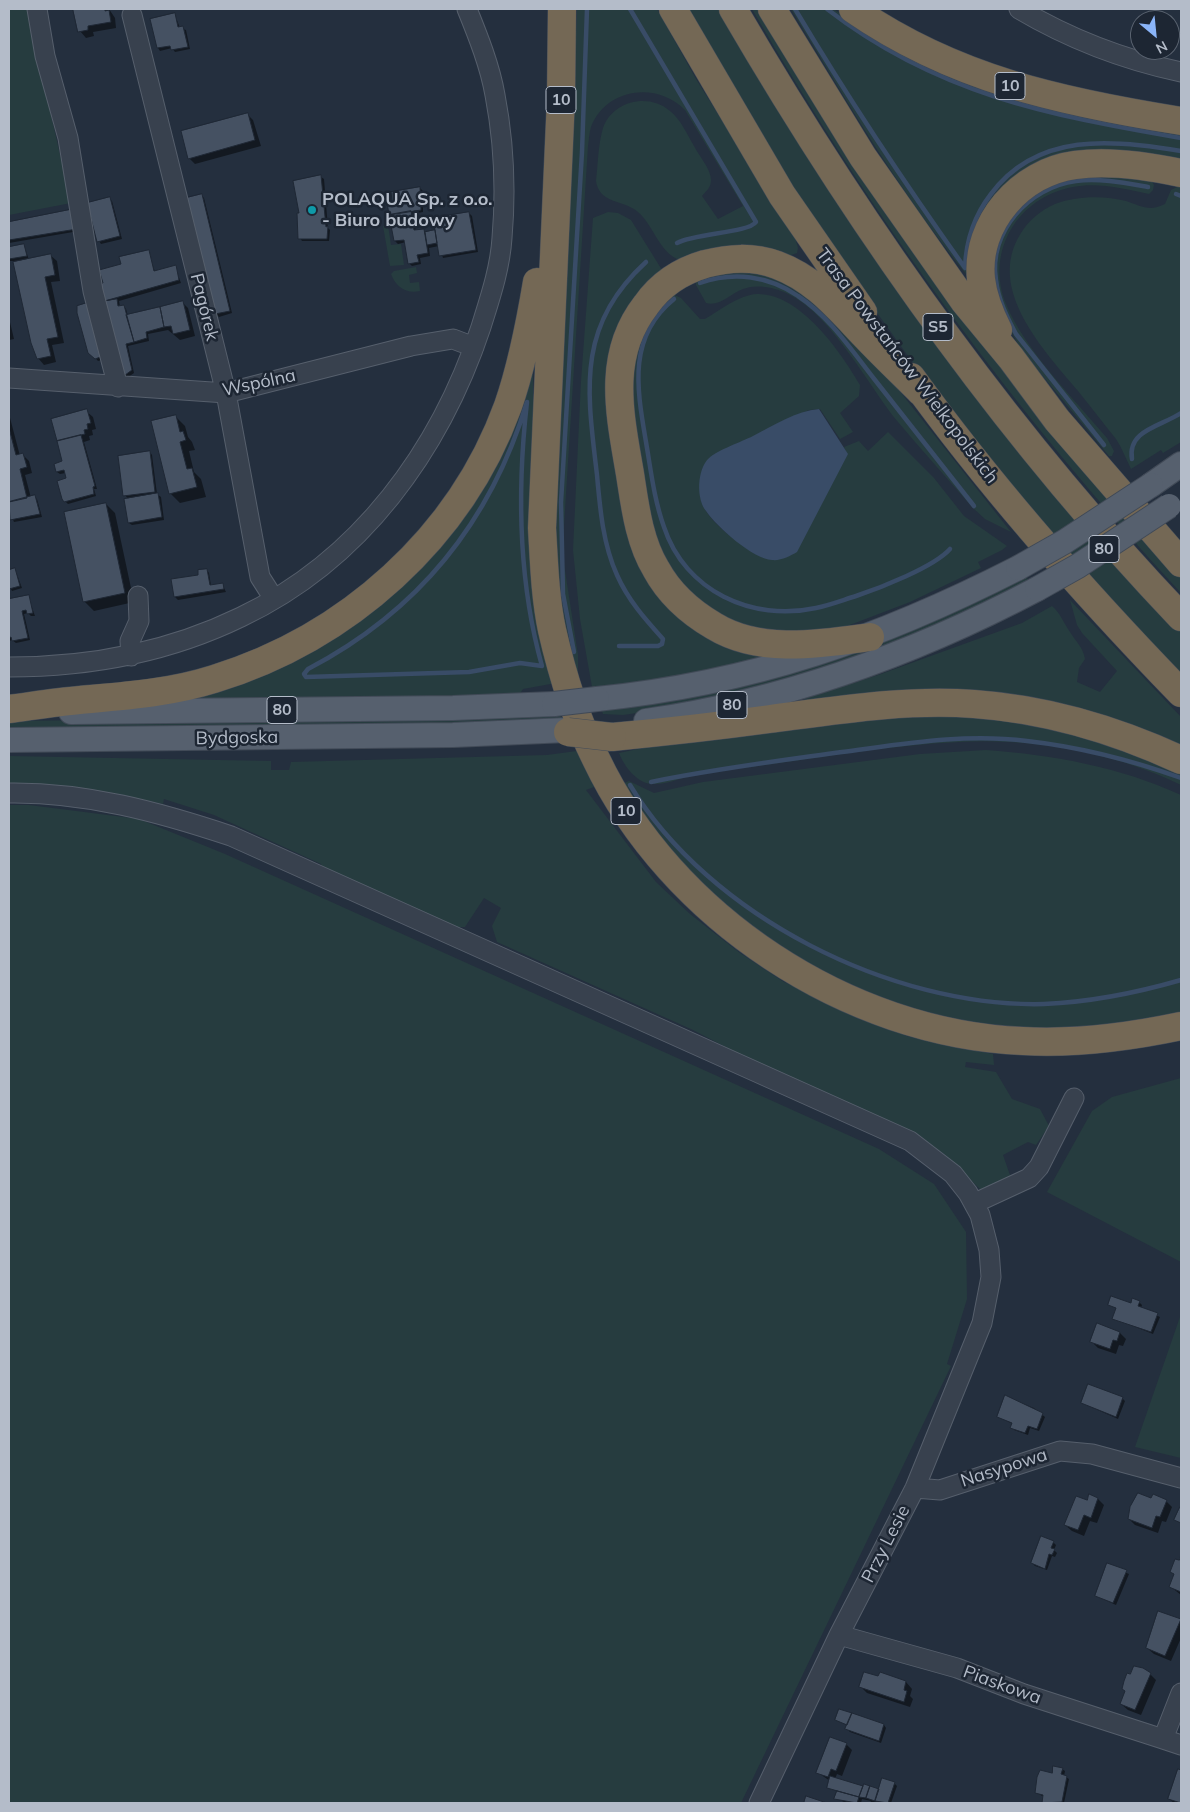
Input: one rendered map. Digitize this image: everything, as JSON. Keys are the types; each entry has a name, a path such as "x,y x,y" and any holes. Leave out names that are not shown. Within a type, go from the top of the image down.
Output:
{"highway":[{"name":"10","path":"562,9 542,528 544,578 552,629 566,682 596,760 622,805 653,849 689,890 727,924 761,950 826,989 879,1012 933,1028 973,1036 1022,1042 1075,1042 1132,1036 1181,1026"},
{"name":"Trasa Powstańców Wielkopolskich","path":"673,9 782,195 921,392 1018,515 1181,693"},
{"name":"S5","path":"733,9 830,170 890,260 964,362 1060,483 1181,617"},
{"path":"772,9 863,157 964,302 1011,358 1057,420 1181,563"},
{"name":"10","path":"852,9 905,42 944,61 1010,86 1082,104 1181,121"},
{"path":"1011,358 991,315 981,278 984,240 1000,209 1031,180 1051,170 1075,165 1098,163 1181,173"},
{"path":"9,711 162,692 214,679 263,661 304,641 348,615 386,584 416,554 439,527 464,494 488,453 508,406 526,344 541,258 556,192"},
{"path":"870,637 813,645 780,644 750,640 715,627 688,609 672,592 656,570 639,525 622,430 619,393 620,363 626,337 637,315 653,294 676,276 694,267 728,258 754,259 777,265 796,274 830,298 864,336 921,392"},
{"path":"564,731 610,732 693,729 845,708 930,703 966,704 1033,712 1090,725 1181,760"}],"main road":[{"name":"80","path":"9,711 453,708 554,704 676,689 748,674 870,637 960,598 1064,542 1181,464"},
{"name":"80","path":"610,732 723,708 855,671 975,622 1078,566 1175,502"},
{"name":"Bydgoska","path":"9,740 453,736 564,731"}],"street":[{"path":"37,9 45,56 68,138 93,291 118,387"},
{"path":"9,667 131,656 204,633 274,599 313,572 354,538 393,496 420,458 443,420 474,347 494,288 502,240 504,185 495,94 468,9"},
{"path":"1019,9 1090,44 1159,67 1181,72"},
{"name":"Pagórek","path":"132,14 226,394 260,577 274,599"},
{"name":"Wspólna","path":"9,378 226,394 410,346 453,340 474,347"},
{"path":"131,656 130,641 139,621 138,596"},
{"name":"Przy Lesie","path":"9,793 76,797 122,804 171,816 231,836 910,1141 953,1174 975,1204 988,1238 991,1277 982,1324 914,1488 839,1635 759,1803"},
{"path":"975,1204 1029,1178 1039,1167 1074,1098"},
{"name":"Nasypowa","path":"914,1488 940,1490 1060,1451 1092,1454 1181,1478"},
{"name":"Piaskowa","path":"839,1635 957,1668 1024,1694 1181,1745"},
{"path":"1163,1740 1181,1693"}],"green space":[{"path":"9,9 27,9 71,203 9,215"},
{"path":"577,9 657,9 696,79 795,237 798,248 797,253 791,255 680,260 672,256 666,251 641,214 628,206 605,197 598,188 596,181 601,134 614,111 632,102 642,101 661,105 670,111 684,127 709,171 710,185 702,196 718,219 743,206 685,110 674,101 661,95 647,92 633,93 620,97 608,104 598,114 591,127 588,146 564,526 564,564 578,655 578,682 565,631 554,562"},
{"path":"685,9 721,9 1129,579 1181,632 1181,676 1030,513 908,356 827,243 728,87"},
{"path":"752,9 767,9 780,30 1181,571 1181,593 1061,456 950,313 897,239 847,164 798,87"},
{"path":"791,9 833,9 927,66 1008,98 1076,115 1181,134 1181,161 1062,154 1044,160 1028,169 966,274 918,211 896,178"},
{"path":"1093,174 1151,180 1154,185 1153,190 1149,194 1111,187 1082,186 1053,193 1036,202 1022,214 1011,229 1003,246 1000,265 1001,284 1006,304 1025,339 1051,374 1107,438 1114,451 1112,456 1109,456 1022,351 1000,312 989,276 997,234 1035,189"},
{"path":"1181,185 1181,442 1163,453 1161,450 1131,469 1116,439 1050,357 1023,318 1014,297 1010,276 1012,254 1021,233 1028,224 1040,212 1055,204 1071,199 1099,197 1117,199 1154,208 1165,204 1171,190"},
{"path":"608,212 618,213 631,220 662,270 625,320 641,559 761,650 761,660 621,687 620,684 592,687 580,619 573,550 581,381 593,218"},
{"path":"388,225 391,245 401,244 404,265 390,266 383,226"},
{"path":"732,266 799,284 864,346 1011,532 985,519 973,508 898,422 832,331 801,301 779,290 759,286 748,287 716,303 706,303 696,285 696,277"},
{"path":"416,267 417,273 409,275 410,283 419,282 420,291 415,292 402,288 396,283 391,274 394,271"},
{"path":"668,292 681,298 700,319 705,319 743,297 750,295 773,296 789,303 818,327 842,357 860,385 859,396 840,413 853,432 840,439 820,409 809,410 709,458 702,479 701,501 720,528 755,554 847,454 844,447 859,441 868,451 888,432 934,478 964,516 1007,546 978,562 981,568 910,602 842,628 779,634 721,618 682,587 653,539 629,402 632,353"},
{"path":"533,374 533,429 556,683 523,689 519,695 156,701 362,617"},
{"path":"1025,576 1028,579 1008,594 964,616 798,679 657,710 623,715 603,714 602,711"},
{"path":"1070,600 1181,717 1181,749 1122,725 805,703 804,699 881,674 1022,623 1052,606 1060,615 1084,655 1085,659 1079,668 1077,682 1100,692 1117,671 1082,633 1077,625"},
{"path":"866,714 1022,717 1181,768 1181,785 1129,764 1102,756 1045,745 988,741 881,749 715,771 658,784 647,783 637,778 628,769 619,753 703,735"},
{"path":"560,715 562,719 519,723 9,732 9,721"},
{"path":"986,750 1037,755 1086,764 1134,777 1181,795 1181,1013 1100,1027 1038,1030 956,1020 905,1007 856,988 809,965 765,937 724,904 687,868 653,827 624,783 629,781 654,793 703,782 920,754"},
{"path":"577,751 594,787 586,790 656,882 690,914 740,953 784,982 907,1036 993,1054 994,1065 966,1062 965,1067 996,1072 1012,1099 1040,1109 1049,1126 1036,1145 1028,1142 1003,1155 1011,1178 981,1190 944,1154 923,1139 762,1066 693,1030 497,942 492,926 501,908 484,898 465,927 452,927 322,868 321,864 214,815 164,799 163,804 86,790 9,786 9,756 271,761 271,770 289,770 291,762 547,755"},
{"path":"9,805 29,805 139,819 225,854 879,1149 934,1184 966,1232 967,1299 947,1364 951,1366 741,1803 9,1803"},
{"path":"1181,1078 1181,1262 1047,1192 1092,1111 1112,1097"},
{"path":"1181,1314 1181,1458 1135,1447"}],"water":[{"path":"819,409 848,454 797,552 779,560 764,558 736,541 706,511 699,492 702,469 709,458 718,452 777,423 810,410"}],"building":[{"path":"73,9 109,10 111,22 88,26 88,30 78,32"},
{"path":"175,13 178,27 183,26 188,47 171,50 170,46 157,48 150,19"},
{"path":"248,113 255,140 188,159 181,131"},
{"name":"POLAQUA Sp. z o.o. - Biuro budowy","path":"321,175 326,227 328,226 327,239 298,239 297,213 299,213 293,181"},
{"path":"420,187 421,210 389,215 387,202 392,201 391,192"},
{"path":"202,194 230,311 215,314 186,198"},
{"path":"110,197 120,236 97,242 87,203"},
{"path":"74,209 77,229 9,240 9,222"},
{"path":"411,211 414,230 424,229 428,253 417,255 419,262 408,264 404,240 394,241 389,215"},
{"path":"469,212 476,250 439,256 433,218"},
{"path":"435,230 437,243 427,245 425,232"},
{"path":"24,244 27,256 9,259 9,247"},
{"path":"149,250 154,271 176,265 179,280 101,302 97,285 103,283 99,270 121,264 119,257"},
{"path":"51,254 55,275 45,277 58,337 47,339 51,356 37,359 31,343 13,262"},
{"path":"117,299 118,306 124,305 134,342 126,344 132,370 121,378 101,302"},
{"path":"183,301 190,330 173,334 171,326 164,327 160,307"},
{"path":"90,302 103,356 95,359 88,353 77,313 77,306"},
{"path":"160,307 164,327 146,332 147,338 134,342 126,315"},
{"path":"87,409 91,423 87,424 88,429 84,430 85,434 57,441 51,419"},
{"path":"176,415 180,432 183,431 186,440 180,442 187,469 192,468 197,487 169,494 151,421"},
{"path":"9,428 16,455 23,453 27,467 20,469 27,498 9,502"},
{"path":"81,435 95,486 93,487 94,494 64,502 57,481 66,478 64,470 56,472 54,464 62,461 57,441"},
{"path":"150,451 155,492 123,496 118,456"},
{"path":"158,493 162,517 128,523 124,499"},
{"path":"35,495 40,514 10,520 9,502"},
{"path":"106,503 125,593 83,602 64,512"},
{"path":"15,568 20,586 9,589 9,570"},
{"path":"207,569 210,585 223,583 224,589 174,597 171,579 198,575 198,570"},
{"path":"29,595 33,613 27,614 26,610 22,611 28,638 12,641 11,637 9,638 9,599"},
{"path":"1111,1296 1131,1303 1132,1298 1140,1301 1138,1306 1158,1313 1151,1332 1112,1319 1116,1308 1108,1305"},
{"path":"1097,1323 1120,1332 1117,1341 1113,1340 1110,1349 1090,1342"},
{"path":"1088,1384 1123,1397 1116,1417 1081,1403"},
{"path":"1005,1395 1043,1413 1037,1429 1028,1426 1025,1433 1010,1428 1012,1423 997,1417"},
{"path":"1138,1493 1151,1498 1153,1494 1167,1500 1160,1517 1156,1516 1152,1528 1128,1519 1130,1507"},
{"path":"1089,1494 1098,1498 1091,1518 1084,1515 1078,1530 1064,1525 1076,1496 1087,1500"},
{"path":"1181,1507 1181,1523 1174,1520"},
{"path":"1041,1536 1054,1541 1051,1548 1055,1549 1052,1555 1049,1554 1045,1569 1031,1563"},
{"path":"1181,1555 1181,1592 1169,1587 1174,1574 1170,1572 1175,1559 1179,1560"},
{"path":"1107,1563 1127,1570 1113,1603 1095,1596"},
{"path":"1158,1611 1181,1619 1165,1656 1146,1648"},
{"path":"1134,1666 1143,1668 1151,1673 1135,1710 1120,1704 1125,1691 1122,1689 1124,1681 1127,1673 1130,1674"},
{"path":"864,1672 878,1676 880,1672 906,1681 904,1690 907,1691 904,1702 859,1687"},
{"path":"839,1709 852,1713 847,1725 835,1720"},
{"path":"852,1713 884,1724 879,1741 845,1729"},
{"path":"830,1737 847,1743 836,1771 831,1769 828,1777 816,1773"},
{"path":"1053,1766 1063,1768 1061,1774 1067,1776 1062,1802 1042,1803 1043,1795 1035,1793 1037,1777 1040,1770 1052,1773"},
{"path":"1178,1769 1181,1770 1181,1803 1168,1799"},
{"path":"830,1776 863,1786 859,1797 827,1788"},
{"path":"882,1778 895,1782 888,1803 875,1801"},
{"path":"864,1784 870,1786 866,1798 859,1797"},
{"path":"870,1786 879,1789 875,1801 866,1798"},
{"path":"837,1791 859,1797 857,1803 834,1799"},
{"path":"806,1796 827,1803 804,1803"}],"waterway":[{"path":"574,652 563,594 561,502 582,152 587,9"},
{"path":"630,9 756,222 743,229 696,237 677,243"},
{"path":"795,9 877,140 965,268 969,238 985,202 1010,174 1031,159 1053,150 1103,143 1129,144 1181,151"},
{"path":"827,9 868,38 910,62 952,81 995,97 1085,120 1181,138"},
{"path":"1104,445 1016,334 1001,301 996,280 995,262 1005,229 1028,202 1043,192 1059,185 1085,180 1112,181 1148,187"},
{"path":"1176,194 1181,196"},
{"path":"619,646 658,646 662,644 663,639 643,617 626,593 608,551 601,513 590,387 597,335 607,310 623,286 646,262"},
{"path":"700,283 726,277 763,280 787,289 810,304 840,335 974,506"},
{"path":"674,299 659,314 649,330 642,347 639,365 640,403 653,485 664,527 674,549 688,569 704,584 724,597 745,605 768,610 792,611 816,608 866,592 920,570 950,549"},
{"path":"527,402 522,468 522,535 528,601 542,666 520,663 469,672 306,677 304,674 308,669 348,646 384,620 417,590 446,558 471,523 493,486 512,445 527,402"},
{"path":"1132,459 1132,449 1140,435 1181,413"},
{"path":"651,782 698,773 888,746 934,740 980,738 1027,741 1086,751 1143,765 1181,778"},
{"path":"630,785 664,832 707,875 756,913 810,945 867,971 926,990 986,1001 1044,1004 1113,996 1181,980"}],"place":[{"name":"POLAQUA Sp. z o.o. - Biuro budowy","path":"312,210"}]}
